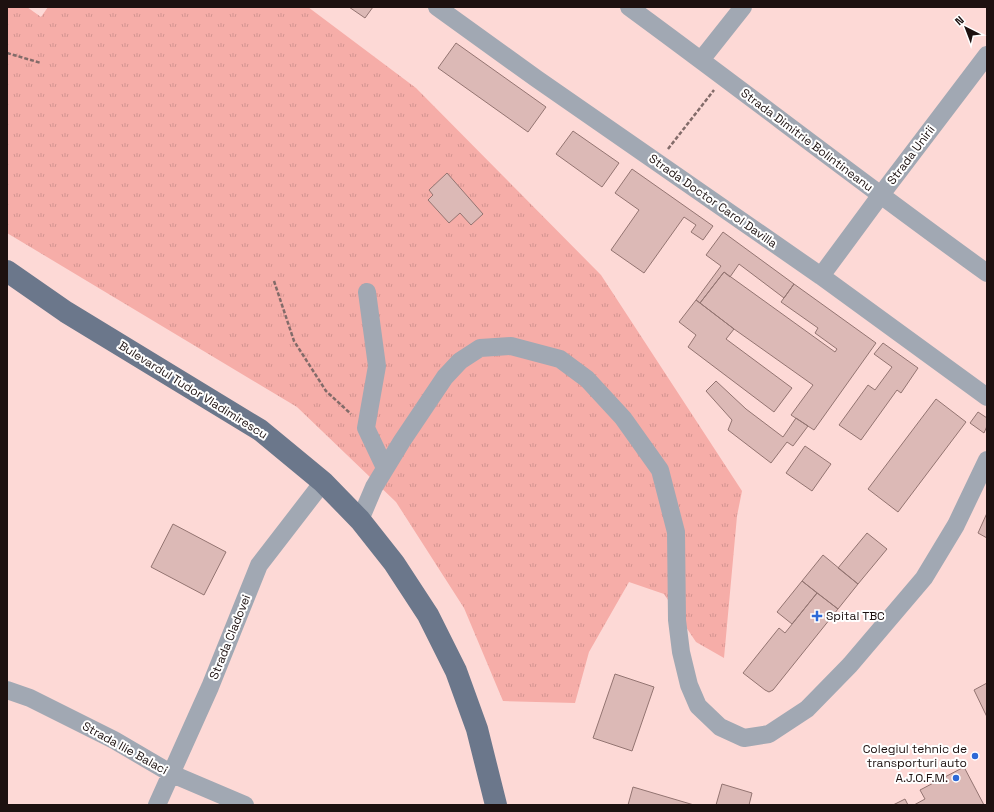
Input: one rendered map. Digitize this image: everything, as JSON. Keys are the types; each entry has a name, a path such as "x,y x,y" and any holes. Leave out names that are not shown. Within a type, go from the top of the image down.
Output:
{"main road":[{"name":"Bulevardul Tudor Vladimirescu","path":"7,271 66,312 260,430 323,482 360,520 394,563 428,615 456,671 477,729 496,805"}],"street":[{"name":"Strada Doctor Carol Davilla","path":"437,7 537,79 821,276 987,397"},
{"name":"Strada Dimitrie Bolintineanu","path":"629,7 724,77 880,196 987,273"},
{"path":"701,60 744,7"},
{"name":"Strada Unirii","path":"821,276 987,55"},
{"path":"367,292 377,366 366,428 386,468"},
{"path":"360,520 374,487 402,441 444,377 460,361 480,348 511,346 560,359 587,379 624,418 660,470 676,532 677,620 681,652 689,685 698,706 720,728 744,738 769,734 807,709 855,659 924,578 956,525 987,460"},
{"name":"Strada Cladovei","path":"158,805 210,687 259,565 323,482"},
{"name":"Strada Ilie Balaci","path":"7,690 30,698 114,740 172,774 245,805"}],"path":[{"path":"7,52 41,63"},
{"path":"658,162 724,77"},
{"path":"274,281 294,341 326,392 366,428"}],"green space":[{"path":"7,7 27,7 41,17 48,7 308,7 416,88 601,275 742,491 737,516 724,658 696,642 664,594 629,582 589,652 575,703 503,701 464,608 396,502 297,407 7,233"}],"building":[{"path":"349,7 373,7 365,18"},
{"path":"456,43 546,107 528,132 438,68"},
{"path":"573,131 619,163 602,187 556,154"},
{"path":"632,169 713,226 703,240 691,232 696,225 684,217 644,273 611,250 639,210 615,193"},
{"path":"447,173 483,214 471,225 460,213 449,223 428,200 433,195 429,190"},
{"path":"723,232 794,284 784,298 739,264 730,277 724,272 700,303 696,300 721,266 706,255"},
{"path":"724,272 835,352 837,349 815,333 818,328 781,302 794,284 876,343 814,430 791,415 813,385 700,303"},
{"path":"696,300 734,329 726,339 792,388 774,412 688,347 696,335 679,322"},
{"path":"883,343 918,368 901,393 897,390 861,440 839,425 868,385 875,390 892,367 874,354"},
{"path":"716,381 746,409 783,437 796,418 808,426 793,446 787,442 771,463 728,430 732,420 706,391"},
{"path":"936,399 966,422 898,512 868,489"},
{"path":"978,412 987,418 987,426 984,433 970,423"},
{"path":"805,446 831,464 812,491 786,473"},
{"path":"987,513 987,538 978,533"},
{"path":"173,524 226,552 204,595 151,567"},
{"path":"867,533 887,549 858,584 838,568"},
{"path":"823,555 858,584 838,609 802,581"},
{"path":"802,581 817,593 792,624 777,612"},
{"path":"817,593 838,609 773,690 769,692 765,690 743,673 779,628 785,633"},
{"path":"615,674 654,687 632,751 593,738"},
{"path":"987,683 987,717 974,690"},
{"name":"A.J.O.F.M.","path":"964,767 984,805 914,805 925,799 920,790"},
{"path":"722,784 752,793 749,805 716,805"},
{"path":"633,787 694,805 628,805"},
{"name":"A.J.O.F.M.","path":"905,799 908,805 893,805"}],"place":[{"name":"Spital TBC","path":"817,616"},
{"name":"Colegiul tehnic de transporturi auto","path":"975,756"},
{"name":"A.J.O.F.M.","path":"956,778"}]}
